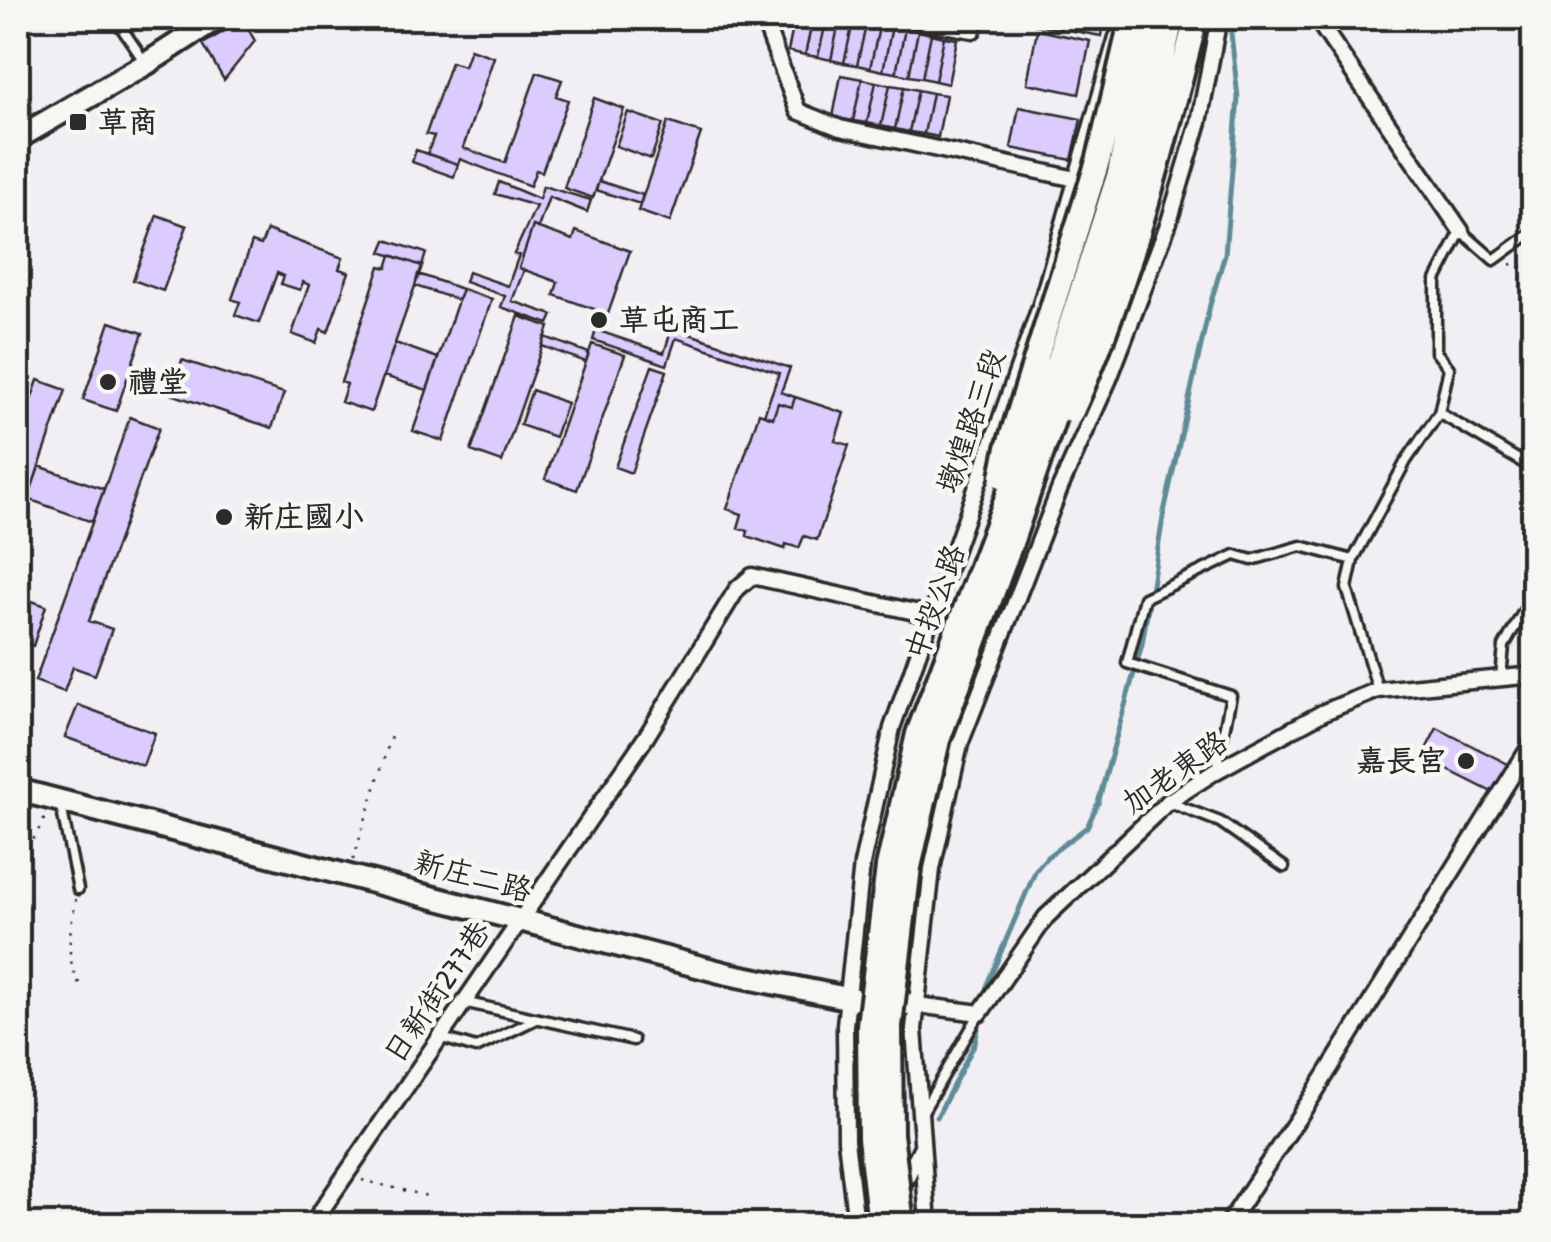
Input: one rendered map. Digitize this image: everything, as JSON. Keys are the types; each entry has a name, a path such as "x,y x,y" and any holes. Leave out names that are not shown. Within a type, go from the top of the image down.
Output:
{"main road":[{"path":"999,545 1008,448 1099,158 1132,18"},
{"name":"中投公路","path":"902,1224 891,1134 890,1026 909,868 938,740 1119,173 1152,18"},
{"name":"中投公路","path":"882,1224 870,1138 869,1025 888,867 918,734 999,545 1136,178 1172,18"},
{"path":"999,545 1092,368 1156,178 1196,18"}],"street":[{"path":"18,138 217,18"},
{"path":"763,18 798,111 840,128 1076,179"},
{"path":"902,18 973,30 975,18"},
{"name":"墩煌路三段","path":"856,1224 846,1140 847,998 862,864 892,728 1041,304 1122,18"},
{"path":"928,1224 914,1028 932,869 956,762 1000,637 1169,222 1199,122 1219,18"},
{"path":"1316,18 1461,231"},
{"path":"1041,304 1126,333"},
{"name":"日新街277巷","path":"312,1224 646,737 736,588 752,576 933,616"},
{"path":"933,616 1000,637"},
{"name":"加老東路","path":"980,1013 1046,917 1168,802 1216,771 1324,712 1378,690 1534,675"},
{"path":"1228,1224 1323,1080 1534,740"},
{"name":"新庄二路","path":"18,790 728,974 847,998 917,1005"},
{"path":"917,1005 980,1013"},
{"path":"882,1224 921,1147"}],"lane":[{"path":"115,18 146,64"},
{"path":"1378,690 1346,588 1354,560 1406,461 1438,412 1449,368 1436,352 1436,280 1461,231 1494,260 1534,231"},
{"path":"1438,412 1534,469"},
{"path":"1216,771 1231,696 1128,663 1144,598 1235,556 1252,560 1301,546 1354,560"},
{"path":"1500,678 1504,646 1534,593"},
{"path":"51,798 66,817 78,889"},
{"path":"1168,802 1220,822 1284,867"},
{"path":"463,1002 632,1040"},
{"path":"918,1118 980,1013"},
{"path":"439,1037 476,1048 537,1018"}],"path":[{"path":"1494,260 1534,269"},
{"path":"349,874 392,733"},
{"path":"18,868 45,821 51,798"},
{"path":"78,889 71,927 70,968 80,984"},
{"path":"350,1170 366,1183 427,1196"}],"building":[{"path":"795,18 813,18 805,55 788,51"},
{"path":"813,18 827,18 818,57 805,55"},
{"path":"827,18 840,18 831,60 818,57"},
{"path":"840,18 854,18 844,63 831,60"},
{"path":"854,18 867,21 857,65 844,63"},
{"path":"1035,18 1063,18 1060,29 1033,24"},
{"path":"1076,19 1103,25 1101,36 1074,31"},
{"path":"243,20 255,41 224,80 203,44"},
{"path":"867,21 880,23 870,68 857,65"},
{"path":"880,23 892,26 883,71 870,68"},
{"path":"892,26 905,29 896,73 883,71"},
{"path":"905,29 918,31 909,76 896,73"},
{"path":"1037,30 1090,41 1079,94 1027,83"},
{"path":"918,31 931,34 922,78 909,76"},
{"path":"931,34 944,37 935,81 922,78"},
{"path":"944,37 957,39 948,84 935,81"},
{"path":"470,49 494,57 463,148 505,163 537,72 562,80 556,96 568,100 542,172 536,170 530,186 460,159 458,164 427,154 434,136 426,134 451,62 464,66"},
{"path":"841,75 862,79 853,121 833,117"},
{"path":"862,79 876,82 867,123 853,121"},
{"path":"876,82 890,85 881,126 867,123"},
{"path":"890,85 904,87 895,129 881,126"},
{"path":"904,87 918,90 909,132 895,129"},
{"path":"918,90 932,93 924,134 909,132"},
{"path":"932,93 946,95 938,137 924,134"},
{"path":"594,98 624,109 593,198 564,188"},
{"path":"1019,107 1081,119 1072,160 1011,148"},
{"path":"628,112 663,124 651,159 616,146"},
{"path":"668,122 701,133 670,222 638,211"},
{"path":"416,150 458,164 454,177 412,162"},
{"path":"599,181 643,195 640,204 596,190"},
{"path":"499,182 539,199 543,186 591,200 587,212 549,197 538,228 533,226 519,268 524,270 512,301 553,315 549,324 501,307 505,296 465,282 468,272 508,286 519,255 514,254 536,206 495,194"},
{"path":"157,215 187,226 163,291 133,280"},
{"path":"533,226 573,240 576,231 630,251 608,314 554,295 558,282 519,268"},
{"path":"267,230 343,258 339,269 349,272 328,332 321,329 316,343 292,334 309,285 303,282 300,290 281,284 284,276 277,273 259,323 235,315 240,302 232,299 252,242 261,245"},
{"path":"386,240 426,253 422,266 381,252"},
{"path":"391,255 422,266 371,412 341,402 347,384 341,382 380,266 387,268"},
{"path":"418,274 462,289 458,300 415,286"},
{"path":"462,289 492,299 443,441 413,431"},
{"path":"519,316 549,327 502,462 471,451"},
{"name":"禮堂","path":"110,322 143,333 116,411 83,400"},
{"path":"672,328 790,368 781,392 795,397 792,407 778,403 773,418 764,415 779,373 676,338 667,365 593,340 596,330 664,353"},
{"path":"545,337 589,353 586,362 542,346"},
{"path":"395,343 438,358 427,390 384,376"},
{"path":"592,344 625,355 577,490 545,479"},
{"path":"182,360 284,393 272,428 171,394"},
{"path":"652,366 667,371 631,473 615,467"},
{"path":"38,380 66,390 18,527 18,438"},
{"path":"532,390 567,403 555,437 520,425"},
{"path":"795,397 844,413 835,441 849,445 817,540 804,536 799,548 786,544 785,549 747,536 748,531 738,528 742,514 727,509 759,413 773,418 778,403 792,407"},
{"path":"130,417 159,428 89,621 112,629 95,675 73,667 64,692 35,681"},
{"path":"39,466 104,489 92,522 28,499"},
{"path":"18,596 46,606 33,646 18,641"},
{"path":"78,705 155,733 143,766 65,737"},
{"name":"嘉長宮","path":"1437,728 1510,765 1496,794 1422,757"}],"waterway":[{"path":"984,999 1036,870 1087,827 1098,803 1142,644 1164,512 1225,254 1238,98 1231,33"},
{"path":"937,1117 975,1043 980,1019"}],"place":[{"name":"草商","path":"78,122"},
{"name":"草屯商工","path":"599,320"},
{"name":"禮堂","path":"108,382"},
{"name":"新庄國小","path":"224,517"},
{"name":"嘉長宮","path":"1466,761"}]}
